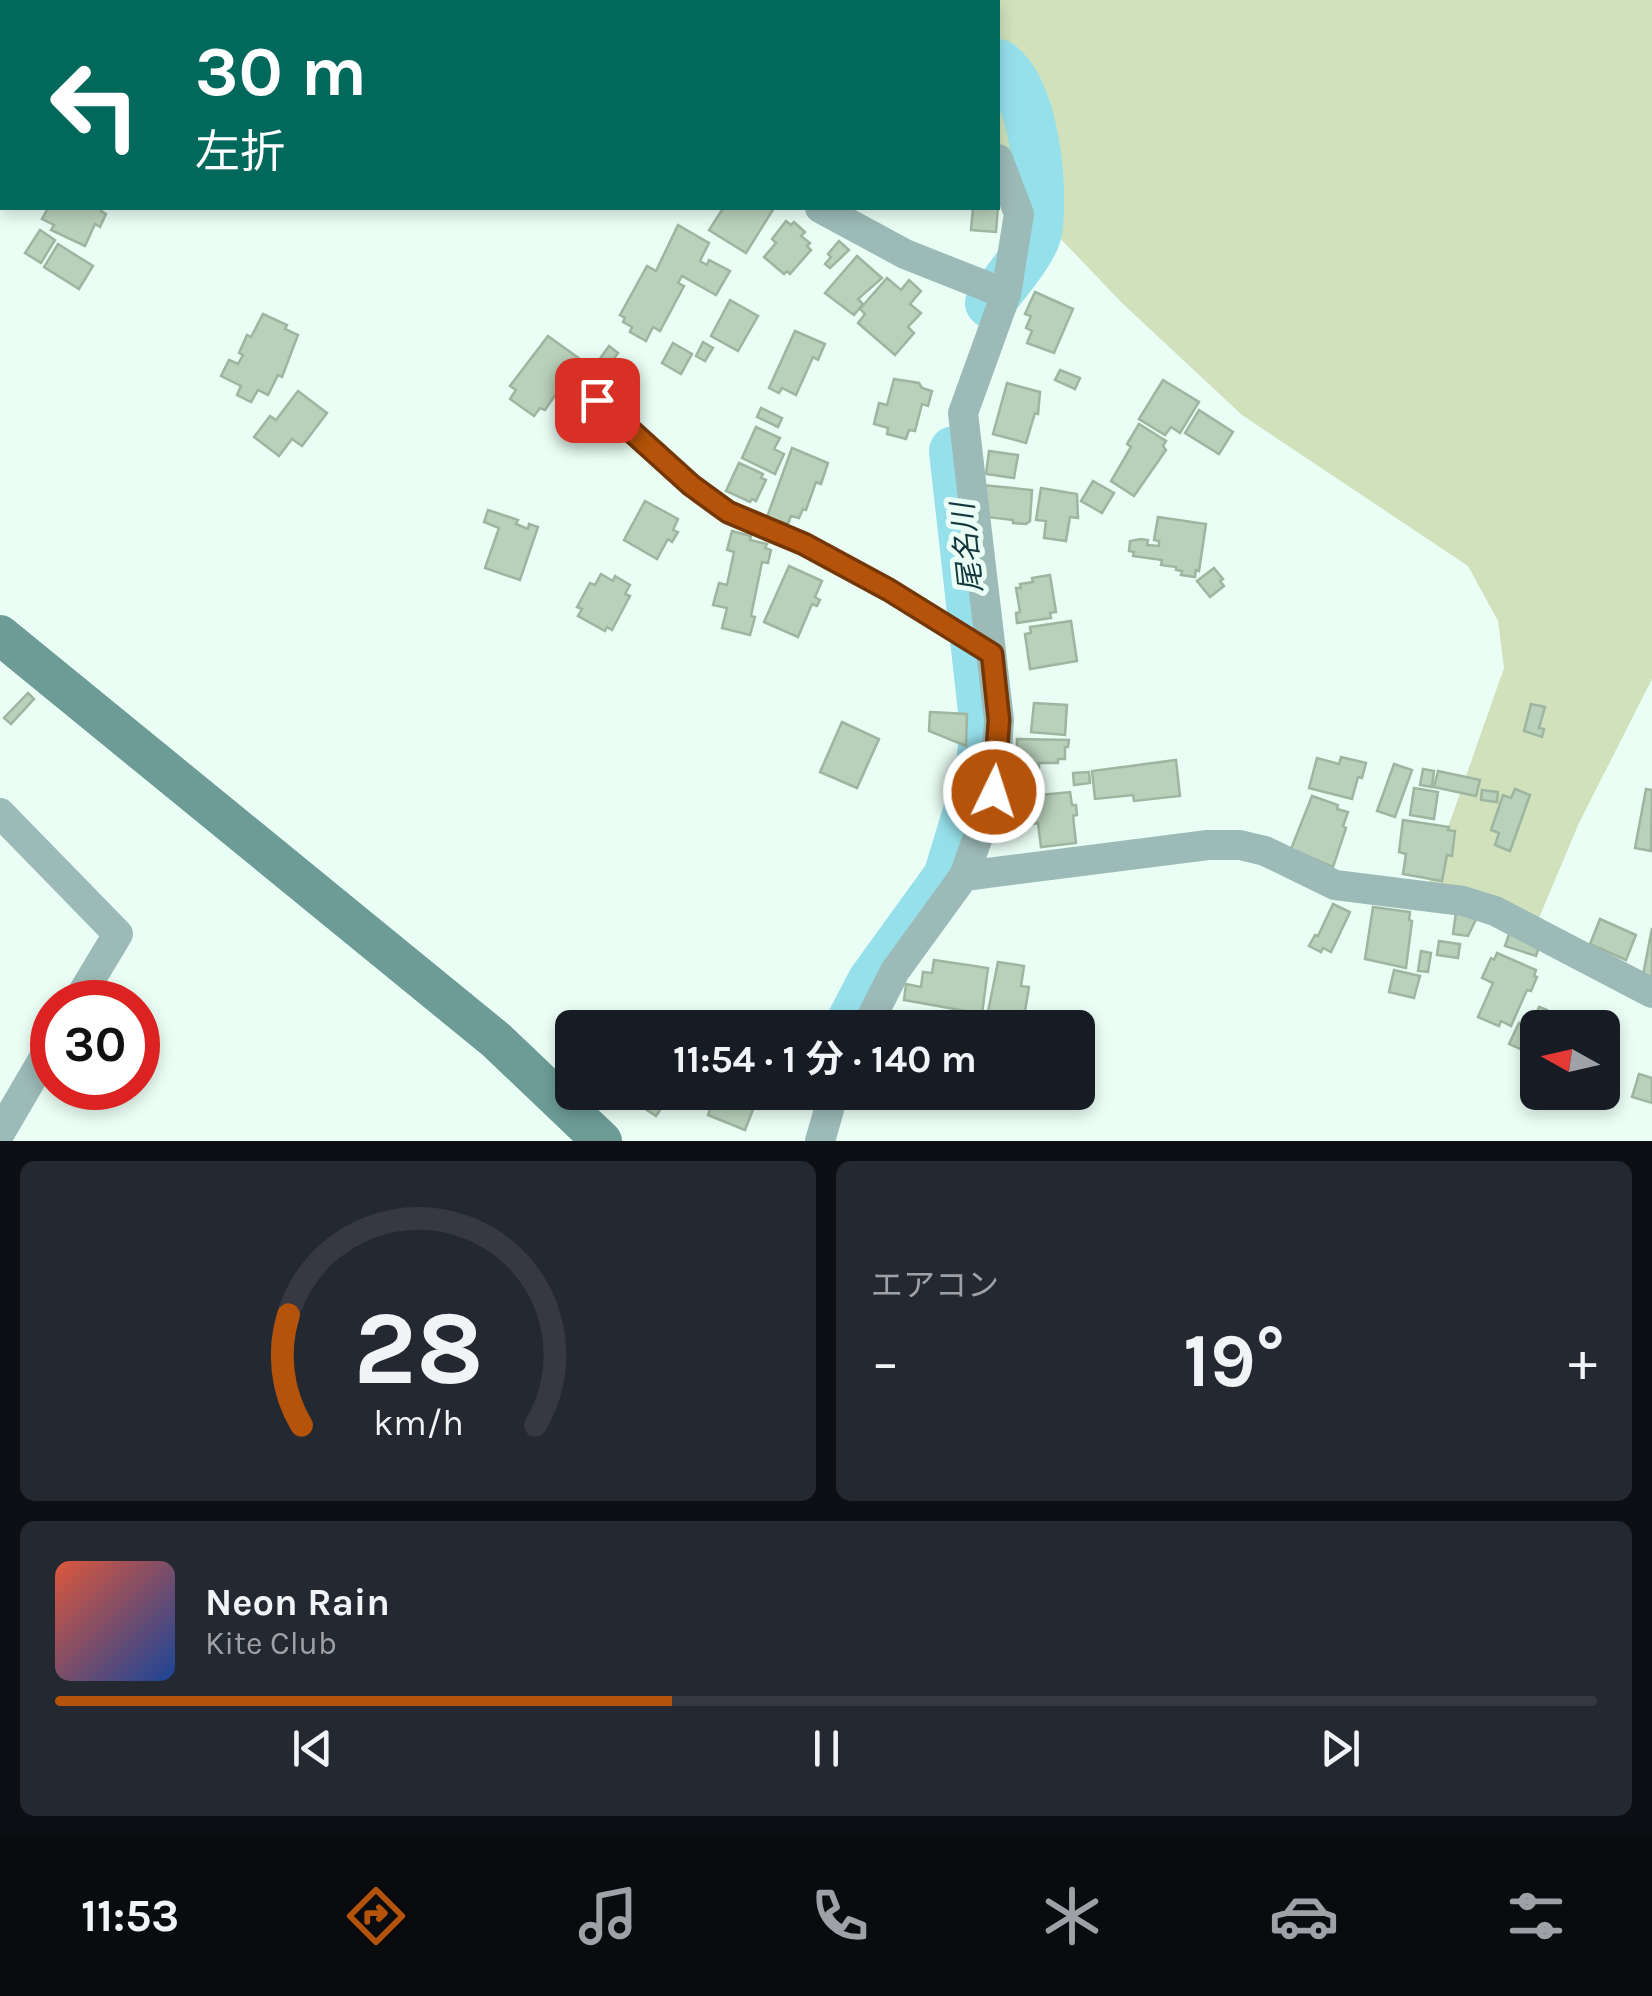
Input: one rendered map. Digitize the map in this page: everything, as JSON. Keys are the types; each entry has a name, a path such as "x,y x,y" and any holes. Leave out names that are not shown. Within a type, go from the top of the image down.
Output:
{"street":[{"path":"875,1010 895,970 964,876 994,792 999,720 963,413 1006,294 1018,214 1000,164"},
{"path":"824,210 905,254 1006,294"},
{"path":"0,635 496,1040 602,1141"},
{"path":"0,813 118,934 90,980"},
{"path":"964,876 1208,845 1240,845 1265,850 1335,885 1463,901 1495,910 1652,994"},
{"path":"0,1134 30,1082"},
{"path":"820,1141 829,1110"}],"lane":[{"path":"597,400 691,485 728,512 804,544 889,590 992,654"}],"green space":[{"path":"1000,0 1652,0 1652,679 1579,823 1533,932 1426,890 1504,668 1498,621 1468,566 1242,415 1122,303 1036,213 1000,150"}],"building":[{"path":"47,210 102,210 106,214 100,227 95,224 85,246 51,230 54,225 42,219"},
{"path":"722,210 773,210 746,253 709,230"},
{"path":"973,210 998,210 996,232 971,230"},
{"path":"786,221 791,225 794,222 805,232 801,236 810,243 807,246 811,250 790,274 784,274 764,257"},
{"path":"678,225 709,243 700,261 707,265 709,260 730,271 716,295 682,276 678,283 684,286 660,331 653,327 646,341 630,332 632,327 620,315 647,266 656,271"},
{"path":"40,230 55,240 41,263 25,253"},
{"path":"839,241 849,250 830,268 825,264 831,257 828,254"},
{"path":"58,244 93,266 79,289 44,267"},
{"path":"857,256 882,278 858,299 863,304 854,315 825,293"},
{"path":"887,278 901,290 909,280 921,291 910,304 921,313 908,327 914,333 895,355 858,323 865,314 860,309"},
{"path":"1035,292 1073,309 1054,353 1027,343 1032,331 1026,328 1031,316 1025,314"},
{"path":"730,300 758,316 738,351 711,336"},
{"path":"263,314 298,335 282,377 278,375 268,395 258,390 251,402 237,395 241,386 221,376 229,360 238,364 247,335 251,337"},
{"path":"795,331 825,344 818,360 813,357 796,395 782,388 779,393 769,388"},
{"path":"548,336 580,359 545,410 540,408 534,416 510,399 516,390 510,386"},
{"path":"703,342 713,348 705,361 696,356"},
{"path":"673,343 692,354 681,374 662,363"},
{"path":"609,346 618,353 608,367 599,360"},
{"path":"1060,370 1080,378 1075,389 1055,380"},
{"path":"894,379 919,383 932,391 928,406 922,404 915,431 909,430 906,439 887,434 888,428 874,424 879,403 887,405"},
{"path":"1163,380 1199,402 1180,433 1171,427 1165,435 1139,419"},
{"path":"1007,383 1040,392 1038,414 1035,413 1026,443 993,434"},
{"path":"298,391 327,413 302,446 292,439 279,456 254,437 270,416 276,420"},
{"path":"761,408 782,418 778,427 757,417"},
{"path":"1199,410 1233,432 1219,454 1185,433"},
{"path":"1139,424 1166,441 1166,450 1134,496 1111,481"},
{"path":"756,427 780,438 774,449 784,454 775,474 742,458"},
{"path":"792,448 828,463 806,510 799,518 791,516 788,524 767,517"},
{"path":"989,451 1018,455 1014,478 986,474"},
{"path":"739,463 763,474 761,478 766,480 756,501 726,491"},
{"path":"1093,481 1114,493 1102,513 1081,501"},
{"path":"982,485 1032,490 1030,521 1013,523 979,516"},
{"path":"1041,488 1077,494 1078,518 1070,517 1066,541 1044,538 1046,521 1036,520"},
{"path":"645,501 678,519 673,530 678,532 672,542 668,539 657,559 624,540"},
{"path":"488,510 518,520 516,524 528,529 529,524 538,527 520,580 485,568 499,528 484,522"},
{"path":"1158,517 1206,524 1195,577 1181,575 1176,567 1161,565 1162,560 1133,556 1134,552 1129,551 1130,541 1141,539 1148,540 1147,545 1159,546 1159,541 1154,540"},
{"path":"732,531 751,536 750,540 767,544 765,548 771,550 768,563 762,562 750,635 722,628 727,608 713,605 719,583 727,585 734,552 727,550"},
{"path":"789,566 822,581 815,597 820,600 817,606 812,604 798,637 764,622"},
{"path":"1214,568 1224,586 1210,597 1197,581"},
{"path":"601,574 613,581 615,576 630,585 625,594 630,596 612,630 607,627 605,631 578,616 582,609 577,607 590,583 595,585"},
{"path":"1050,575 1056,612 1050,613 1051,618 1017,623 1016,613 1020,612 1016,588 1033,582 1032,578"},
{"path":"1071,621 1077,661 1030,669 1025,634 1031,633 1030,627"},
{"path":"28,693 34,699 11,724 4,718"},
{"path":"1034,703 1067,705 1065,735 1031,732"},
{"path":"1531,704 1545,707 1539,728 1544,729 1542,737 1524,731"},
{"path":"930,712 967,714 966,746 929,731"},
{"path":"842,722 879,739 857,788 820,772"},
{"path":"1017,739 1069,740 1065,759 1058,759 1058,763 1017,768"},
{"path":"1341,757 1366,763 1352,799 1309,788 1317,758 1339,764"},
{"path":"1176,760 1180,796 1134,801 1133,795 1095,799 1092,771"},
{"path":"1394,764 1412,770 1395,817 1377,811"},
{"path":"1423,769 1434,771 1432,787 1420,785"},
{"path":"1438,771 1480,780 1476,796 1434,787"},
{"path":"1089,772 1090,783 1074,785 1073,773"},
{"path":"1414,788 1438,792 1434,819 1410,815"},
{"path":"1515,789 1530,795 1510,851 1495,845 1499,833 1491,830 1503,795 1511,798"},
{"path":"1646,789 1652,790 1651,851 1635,848"},
{"path":"1482,790 1498,792 1497,802 1481,800"},
{"path":"1070,792 1072,805 1076,805 1076,843 1041,847 1038,823 1032,824 1029,796"},
{"path":"1312,796 1348,812 1333,867 1291,849"},
{"path":"1403,820 1455,831 1452,856 1447,855 1442,881 1403,874 1406,854 1399,852"},
{"path":"1333,904 1350,912 1331,952 1323,948 1321,952 1309,946"},
{"path":"1373,907 1410,912 1406,968 1365,959"},
{"path":"1456,912 1478,915 1468,936 1453,934"},
{"path":"1600,919 1636,935 1626,960 1590,944"},
{"path":"1652,928 1652,977 1643,975"},
{"path":"1509,934 1540,944 1536,956 1505,946"},
{"path":"1439,941 1460,944 1458,958 1437,955"},
{"path":"1421,951 1431,953 1428,972 1418,971"},
{"path":"1497,953 1536,970 1531,991 1527,990 1511,1026 1501,1021 1499,1026 1478,1017 1493,983 1482,978"},
{"path":"934,960 988,968 983,1010 904,1000 906,984 921,987 923,972 932,973"},
{"path":"998,962 1024,966 1021,986 1029,987 1025,1010 988,1010"},
{"path":"1394,970 1420,976 1414,998 1389,992"},
{"path":"1519,1023 1520,1023 1520,1049 1509,1044"},
{"path":"1639,1074 1652,1078 1652,1103 1632,1097"},
{"path":"710,1110 753,1110 745,1130 708,1115"}],"waterway":[{"name":"尾名川","path":"990,303 1030,248 1039,214 1037,167 1028,117 1021,95 1000,66"},
{"name":"尾名川","path":"857,1010 872,982 948,877 980,772 985,729 954,451"}],"route":[{"path":"597,400 691,485 728,512 804,544 889,590 992,654 999,720 994,792"}]}
